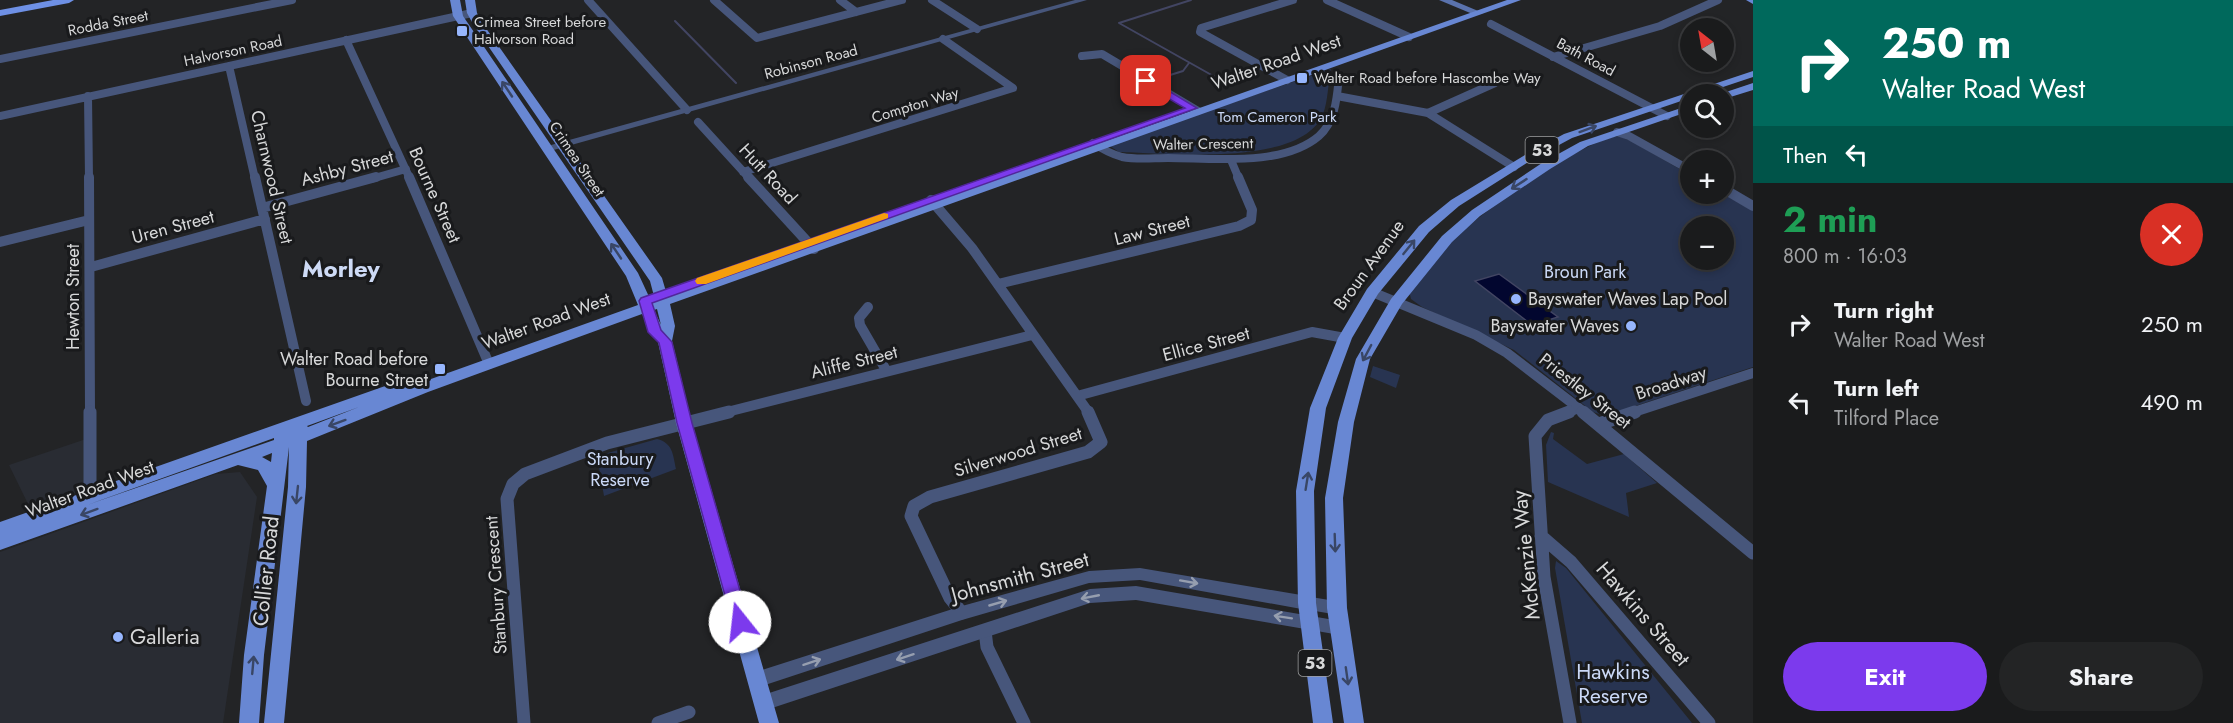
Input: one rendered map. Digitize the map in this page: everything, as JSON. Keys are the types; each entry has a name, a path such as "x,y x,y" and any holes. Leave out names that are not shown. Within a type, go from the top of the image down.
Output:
{"highway":[{"path":"0,7 37,0"},
{"path":"0,13 69,0"}],"main road":[{"name":"Crimea Street","path":"455,0 458,16 633,276 646,304 655,332 665,342"},
{"name":"Crimea Street","path":"470,0 472,13 657,281 668,326 665,342 684,423 769,723"},
{"path":"1442,0 1471,12"},
{"name":"Walter Road West","path":"1471,12 1497,0"},
{"name":"Walter Road West","path":"0,529 90,497 292,433 488,360 811,245 1471,12 1516,0"},
{"name":"Broun Avenue","path":"1323,723 1308,612 1305,491 1318,408 1345,338 1372,292 1424,229 1455,203 1568,136 1753,74"},
{"path":"1734,93 1753,86"},
{"name":"53","path":"1354,723 1337,608 1334,498 1346,422 1363,359 1396,302 1447,239 1476,213 1546,166 1584,144 1680,111"},
{"name":"Walter Road West","path":"0,543 225,463 292,433"},
{"name":"Collier Road","path":"249,723 254,655 276,486 292,433"},
{"name":"Collier Road","path":"274,723 297,488 292,433"},
{"path":"225,463 245,460 259,462 271,471 276,486"}],"street":[{"name":"Rodda Street","path":"0,59 292,0"},
{"path":"588,0 687,110"},
{"path":"714,0 757,38 902,0"},
{"path":"840,0 856,12"},
{"path":"932,0 977,30"},
{"name":"Robinson Road","path":"547,149 1083,0"},
{"path":"1284,78 1200,32 1200,28 1293,0"},
{"path":"1327,0 1405,35"},
{"path":"1553,57 1660,26 1718,0"},
{"name":"Halvorson Road","path":"0,116 472,13"},
{"name":"Bath Road","path":"1491,24 1667,116"},
{"name":"Compton Way","path":"743,172 1013,88 943,39"},
{"name":"Bourne Street","path":"346,40 406,169 488,360"},
{"path":"1082,56 1102,54 1195,110"},
{"name":"Charnwood Street","path":"230,66 306,401"},
{"name":"Walter Crescent","path":"1096,145 1125,157 1231,160 1271,155 1298,148 1318,137 1333,119 1340,76"},
{"path":"1428,113 1496,83"},
{"name":"Hewton Street","path":"88,96 91,267 90,497"},
{"path":"1337,96 1428,113 1514,167"},
{"name":"Hutt Road","path":"698,122 811,245"},
{"path":"1617,132 1629,135 1680,164"},
{"name":"Law Street","path":"998,284 1239,226 1251,220 1252,210 1231,160"},
{"name":"Ashby Street","path":"262,208 406,169"},
{"path":"1734,195 1753,206"},
{"name":"Silverwood Street","path":"934,203 998,284 1077,396 1096,427 1101,442 1088,452 930,497 914,506 911,516 950,598 962,613"},
{"name":"Uren Street","path":"91,267 265,219"},
{"path":"0,242 89,220"},
{"name":"Priestley Street","path":"1372,292 1476,335 1507,353 1599,424 1753,553"},
{"path":"868,307 860,318 860,325 886,370"},
{"name":"Ellice Street","path":"1077,396 1312,332 1345,338"},
{"name":"Aliffe Street","path":"684,423 1032,334"},
{"name":"Broadway","path":"1599,424 1753,373"},
{"name":"McKenzie Way","path":"1570,723 1544,577 1535,436 1548,420 1579,408"},
{"name":"Stanbury Crescent","path":"525,723 507,499 509,491 525,474 572,455 607,443 684,423"},
{"name":"Hawkins Street","path":"1541,536 1571,562 1709,723"},
{"name":"Johnsmith Street","path":"756,680 962,613 1089,577 1140,574 1308,612 1340,628"},
{"name":"Johnsmith Street","path":"763,703 1090,596 1136,593 1308,612 1337,608"},
{"path":"985,631 987,647 1024,723"},
{"path":"658,723 689,712"}],"shaded area":[{"name":"Bayswater Waves Lap Pool","path":"1499,274 1558,317 1532,325 1475,281"},
{"path":"89,438 90,488 30,508 9,465"},
{"name":"Galleria","path":"240,472 257,497 223,723 0,723 0,552 216,474"}],"green space":[{"name":"Tom Cameron Park","path":"1331,69 1323,114 1310,131 1288,143 1261,150 1198,155 1119,152 1108,145"},
{"name":"Broun Park","path":"1619,136 1680,169 1680,204 1734,204 1734,200 1753,211 1753,367 1605,416 1593,412 1514,350 1422,307 1411,299 1409,291 1458,235 1512,193 1581,150"},
{"path":"1373,366 1400,375 1396,388 1370,377"},
{"path":"1551,432 1554,433 1553,439 1587,464 1624,454 1657,483 1626,493 1629,517 1548,482 1546,445"},
{"name":"Stanbury Reserve","path":"657,439 669,447 676,469 604,496 597,456"},
{"name":"Hawkins Reserve","path":"1556,561 1566,568 1692,723 1582,723 1555,568"}],"waterway":[{"path":"1191,0 1119,23 1224,82"},
{"path":"675,21 736,83"},
{"path":"1167,76 1183,71 1189,63"}],"slow traffic":[{"path":"701,281 884,216"}],"place":[{"name":"Crimea Street before Halvorson Road","path":"462,31"},
{"name":"Walter Road before Hascombe Way","path":"1302,78"},
{"name":"Bayswater Waves Lap Pool","path":"1516,299"},
{"name":"Bayswater Waves","path":"1631,326"},
{"name":"Walter Road before Bourne Street","path":"440,369"},
{"name":"Galleria","path":"118,637"}],"district":[{"name":"Morley","path":"341,269"}],"route":[{"path":"740,622 684,423 665,342 655,332 645,301 1192,108 1146,81"}]}
